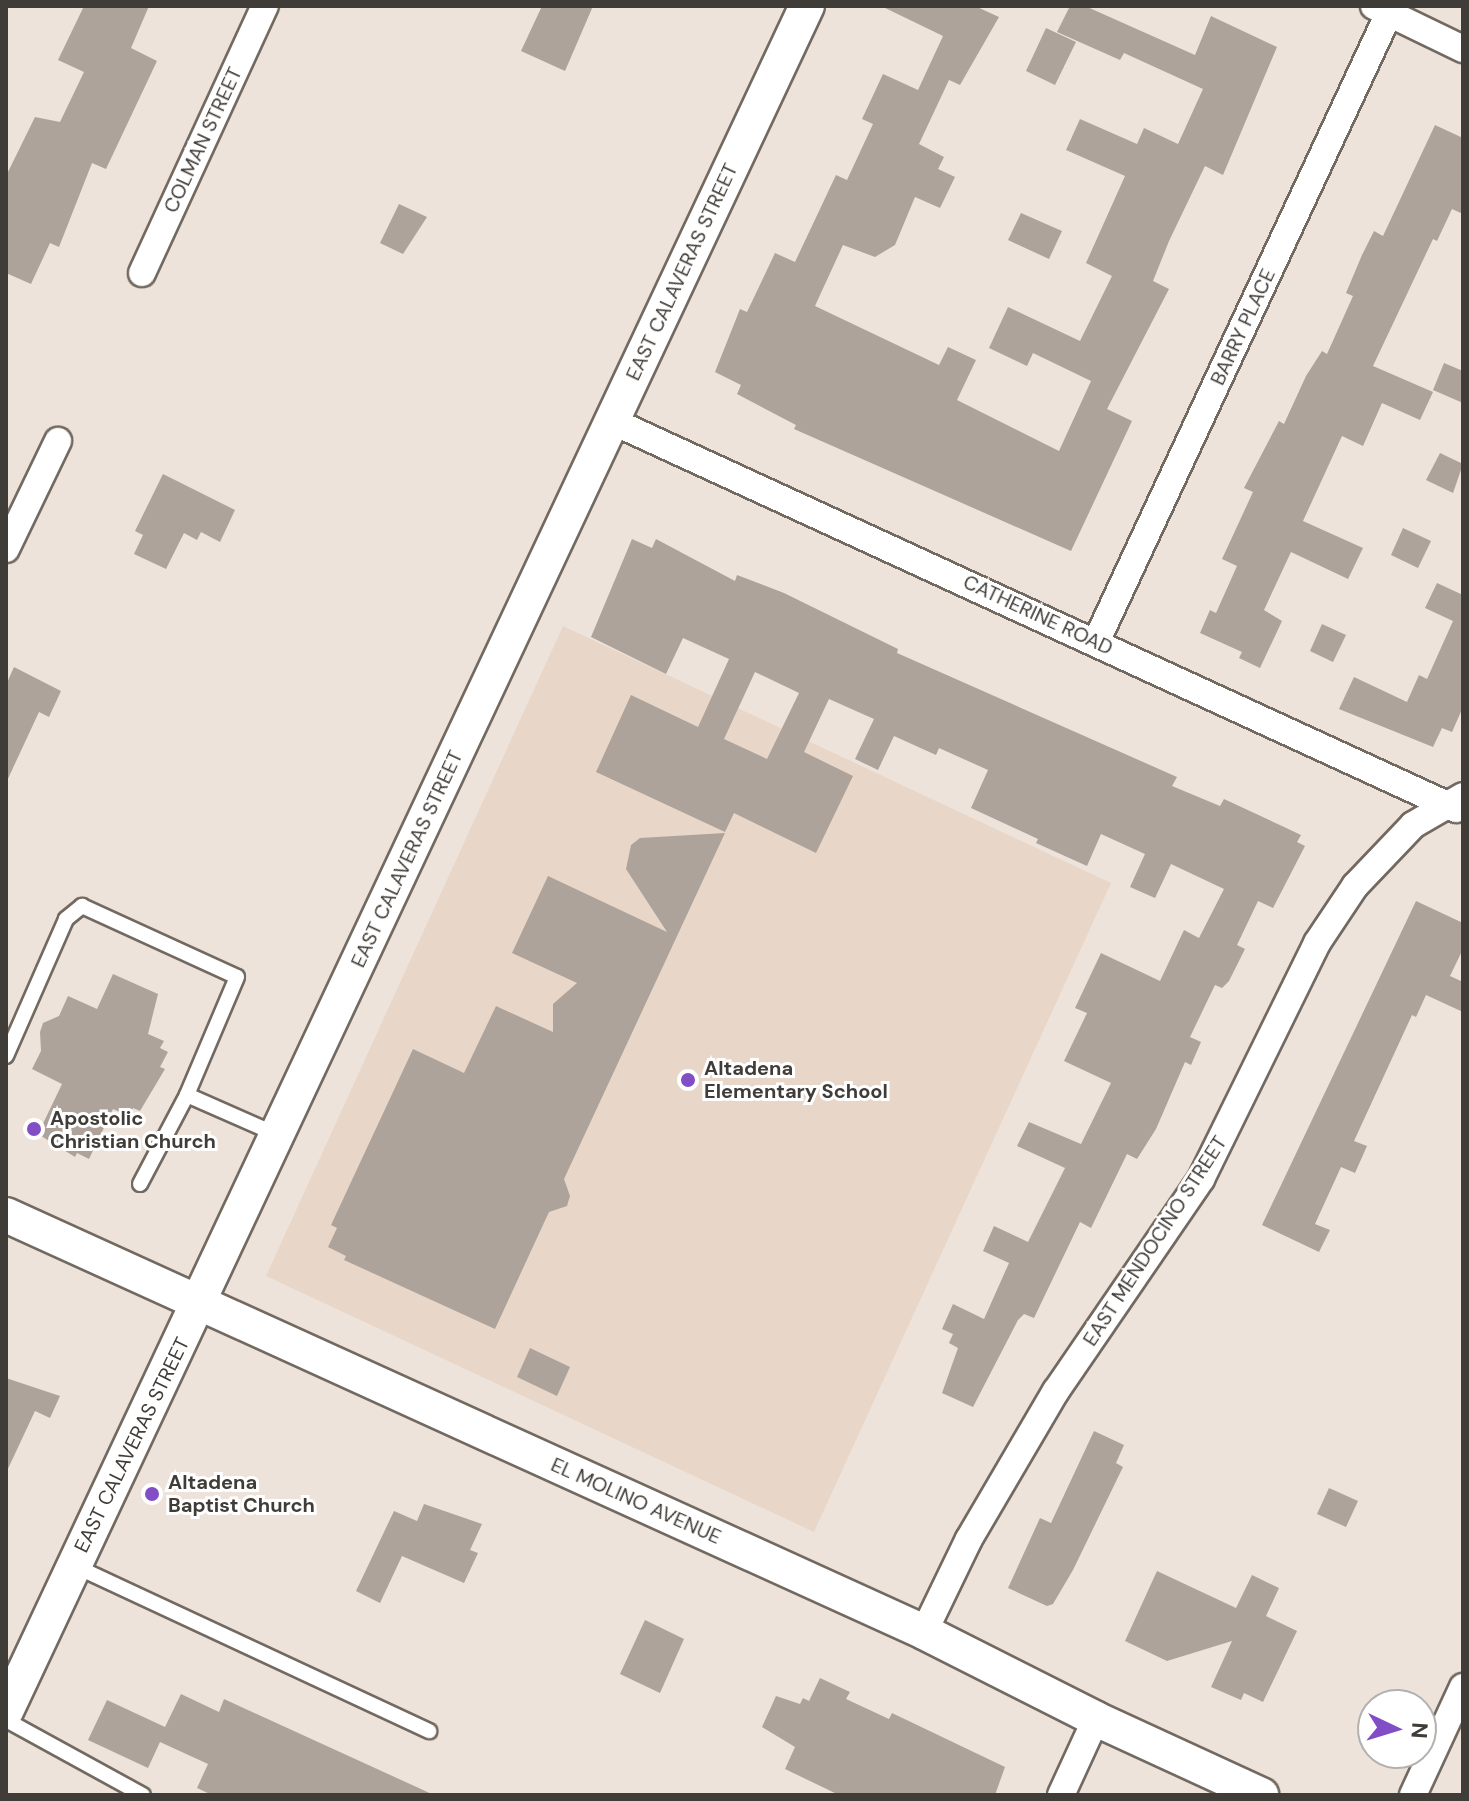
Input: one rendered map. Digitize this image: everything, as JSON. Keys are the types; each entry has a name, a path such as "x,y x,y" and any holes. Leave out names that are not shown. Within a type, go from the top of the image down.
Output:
{"street":[{"name":"COLMAN STREET","path":"142,273 265,6"},
{"name":"EAST CALAVERAS STREET","path":"6,1711 807,6"},
{"path":"1382,10 1463,49"},
{"name":"BARRY PLACE","path":"1096,642 1382,10"},
{"name":"CATHERINE ROAD","path":"612,421 1457,804"},
{"path":"6,549 58,441"},
{"name":"EAST MENDOCINO STREET","path":"924,1632 969,1539 1048,1404 1201,1179 1317,943 1355,886 1413,825 1457,804"},
{"name":"EL MOLINO AVENUE","path":"6,1215 924,1632 1096,1719 1261,1795"},
{"path":"1413,1795 1463,1687"},
{"path":"1061,1795 1096,1719"}],"lane":[{"path":"6,1056 66,919 82,906 237,977 187,1095 140,1184"},
{"path":"187,1095 278,1135"},
{"path":"75,1565 429,1731"},
{"path":"6,1720 143,1795"}],"shaded area":[{"name":"Altadena Elementary School","path":"563,626 1111,883 814,1532 266,1276"}],"building":[{"path":"84,6 149,6 131,48 157,61 106,169 92,163 59,247 50,243 31,284 6,273 6,176 35,117 60,122 84,72 58,60"},
{"path":"542,6 593,6 565,71 521,51"},
{"path":"881,6 975,6 999,17 960,85 949,80 919,144 944,157 938,169 955,177 940,208 915,197 895,245 875,257 843,245 815,306 939,365 948,347 976,360 957,400 1059,451 1091,381 1033,353 1027,366 989,348 1008,307 1080,341 1112,276 1086,263 1125,176 1066,150 1080,119 1137,144 1144,128 1178,144 1203,89 1124,53 1120,60 1057,32 1070,6 1085,6 1195,55 1211,16 1277,47 1223,175 1205,166 1169,241 1153,281 1169,289 1107,409 1132,421 1071,551 794,429 796,425 737,394 741,385 715,372 740,309 747,312 775,253 795,262 836,175 847,180 873,124 862,119 883,74 918,90 943,36"},
{"path":"1046,28 1076,42 1055,85 1026,71"},
{"path":"1435,125 1463,138 1463,214 1452,209 1437,241 1433,239 1373,366 1433,392 1420,420 1382,403 1363,446 1342,436 1303,521 1363,548 1348,579 1291,552 1264,610 1282,621 1260,668 1239,658 1242,652 1200,633 1210,610 1216,613 1237,566 1222,559 1253,492 1244,488 1279,421 1284,424 1306,376 1322,351 1327,354 1353,296 1346,293 1362,255 1374,231 1383,236"},
{"path":"399,204 427,217 403,254 380,243"},
{"path":"1021,213 1062,231 1049,259 1008,240"},
{"path":"1444,363 1463,371 1463,403 1433,390"},
{"path":"1440,453 1463,464 1453,493 1426,480"},
{"path":"163,474 235,510 220,542 201,532 197,540 184,533 166,569 134,554 143,535 135,531"},
{"path":"1403,528 1431,541 1418,568 1391,555"},
{"path":"632,539 652,548 656,539 735,581 737,575 784,593 898,649 897,653 1177,777 1172,786 1220,806 1224,799 1301,835 1297,842 1305,846 1273,908 1258,901 1237,945 1245,949 1229,981 1222,988 1215,985 1190,1037 1201,1042 1191,1065 1185,1062 1156,1129 1137,1159 1127,1154 1091,1228 1080,1222 1034,1318 1024,1314 1018,1320 973,1407 942,1393 958,1348 949,1343 953,1334 942,1329 953,1304 984,1319 1009,1263 983,1251 994,1226 1028,1242 1065,1168 1017,1146 1029,1122 1081,1144 1111,1083 1064,1061 1087,1013 1075,1008 1101,953 1160,981 1184,930 1199,938 1224,889 1171,864 1155,898 1130,887 1145,854 1101,834 1087,866 1036,843 1038,839 971,808 988,770 939,748 936,755 894,736 878,770 855,759 874,719 829,699 804,752 853,776 816,853 734,813 725,832 596,772 631,695 698,727 729,659 683,638 666,674 591,637","holes":["755,672 799,693 767,759 724,739"]},
{"path":"1437,583 1463,595 1463,707 1452,732 1442,728 1433,747 1339,709 1354,677 1407,702 1419,675 1427,679 1453,621 1425,608"},
{"path":"1322,624 1346,635 1333,662 1310,651"},
{"path":"14,667 61,691 49,717 39,712 6,783 6,685"},
{"path":"725,833 564,1179 570,1196 567,1206 549,1212 495,1329 344,1260 346,1256 328,1247 337,1228 331,1225 413,1049 464,1073 496,1006 553,1032 553,1004 577,983 512,953 548,876 667,932 626,869 631,845 640,838"},
{"path":"1416,901 1463,923 1463,949 1450,976 1463,982 1463,1012 1426,995 1416,1017 1412,1015 1354,1141 1367,1146 1355,1173 1341,1167 1315,1224 1330,1230 1319,1252 1262,1225"},
{"path":"113,974 158,994 148,1034 164,1041 160,1048 168,1052 160,1067 165,1069 140,1111 133,1108 129,1116 113,1109 89,1159 77,1153 75,1157 38,1134 62,1084 32,1069 41,1051 43,1023 59,1016 68,996 97,1009"},
{"path":"530,1348 570,1367 557,1396 517,1377"},
{"path":"6,1378 60,1396 50,1418 35,1411 6,1473"},
{"path":"1094,1431 1124,1445 1116,1463 1123,1467 1073,1570 1053,1604 1047,1606 1008,1588 1040,1518 1051,1523"},
{"path":"1329,1488 1358,1501 1346,1527 1317,1514"},
{"path":"424,1504 482,1524 470,1550 478,1553 464,1583 402,1556 380,1603 356,1591 394,1511 417,1521"},
{"path":"1157,1571 1236,1608 1252,1575 1279,1588 1266,1616 1297,1631 1263,1702 1244,1693 1241,1700 1211,1687 1232,1641 1167,1661 1125,1641"},
{"path":"645,1620 684,1639 660,1693 620,1674"},
{"path":"820,1678 850,1692 846,1699 889,1719 892,1713 1005,1767 995,1795 839,1795 785,1769 795,1747 762,1727 776,1696 800,1704 803,1698 809,1701"},
{"path":"181,1694 219,1712 224,1699 434,1795 212,1795 197,1788 208,1764 160,1742 148,1768 88,1740 107,1700 165,1727"}],"place":[{"name":"Altadena Elementary School","path":"688,1080"},
{"name":"Apostolic Christian Church","path":"34,1129"},
{"name":"Altadena Baptist Church","path":"152,1494"}]}
